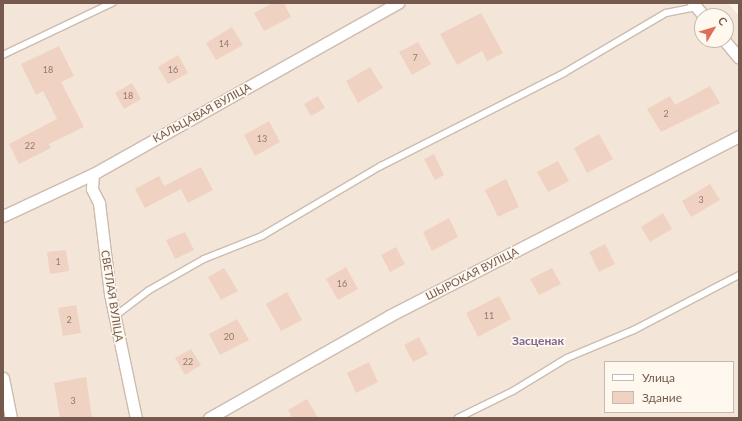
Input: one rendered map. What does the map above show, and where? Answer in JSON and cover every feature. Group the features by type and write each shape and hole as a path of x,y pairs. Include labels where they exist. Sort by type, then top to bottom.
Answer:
{"street":[{"name":"КАЛЬЦАВАЯ ВУЛІЦА","path":"3,216 93,174 398,3"},
{"path":"731,48 739,58"},
{"name":"ШЫРОКАЯ ВУЛІЦА","path":"209,418 389,316 739,136"},
{"name":"СВЕТЛАЯ ВУЛІЦА","path":"93,174 92,189 99,203 114,317 136,418"},
{"path":"3,378 11,418"}],"lane":[{"path":"3,56 112,3"},
{"path":"114,317 148,291 204,259 262,236 380,166 564,73 666,13 694,10"},
{"path":"458,418 513,391 567,358 634,330 739,275"}],"shaded area":[{"path":"3,3 728,3 732,8 694,8 694,48 734,48 734,10 739,16 739,418 3,418"}],"building":[{"path":"273,3 284,3 291,17 264,31 254,13"},
{"path":"481,13 503,53 487,61 482,51 457,65 440,34"},
{"path":"232,27 243,45 216,60 206,43"},
{"path":"418,42 431,64 412,75 399,52"},
{"path":"59,46 74,76 61,82 84,127 49,144 51,148 19,164 9,144 57,119 43,91 36,95 21,64"},
{"path":"178,55 188,73 168,84 158,67"},
{"path":"370,67 383,88 358,103 346,81"},
{"path":"132,83 141,99 124,109 115,93"},
{"path":"710,86 720,103 661,132 647,109 670,96 675,105"},
{"path":"318,96 325,108 311,116 304,104"},
{"path":"269,121 280,142 255,156 244,135"},
{"path":"599,134 613,159 587,173 574,148"},
{"path":"434,154 444,175 435,180 424,159"},
{"path":"558,161 569,181 548,192 537,172"},
{"path":"201,167 213,190 188,203 181,189 145,208 135,189 159,176 164,186"},
{"path":"506,179 519,207 498,217 485,190"},
{"path":"710,184 720,200 691,217 682,201"},
{"path":"663,213 672,229 650,242 641,227"},
{"path":"449,218 458,237 432,251 423,232"},
{"path":"185,232 194,250 175,259 166,240"},
{"path":"605,244 615,264 599,272 589,252"},
{"path":"396,247 405,264 390,272 381,255"},
{"path":"66,250 69,271 50,274 47,252"},
{"path":"346,267 358,289 338,300 326,279"},
{"path":"224,268 238,291 221,300 208,277"},
{"path":"552,268 561,284 539,295 530,279"},
{"path":"287,292 302,320 281,331 266,304"},
{"path":"499,296 511,319 478,337 466,313"},
{"path":"76,305 81,333 63,336 58,308"},
{"path":"237,319 249,340 220,355 209,334"},
{"path":"419,337 428,354 413,362 404,345"},
{"path":"191,349 201,365 185,375 175,358"},
{"path":"369,362 378,382 356,393 347,373"},
{"path":"86,377 92,418 60,418 54,383"},
{"path":"307,399 318,418 292,418 288,410"}],"district":[{"name":"Засценак","path":"538,341"}]}
